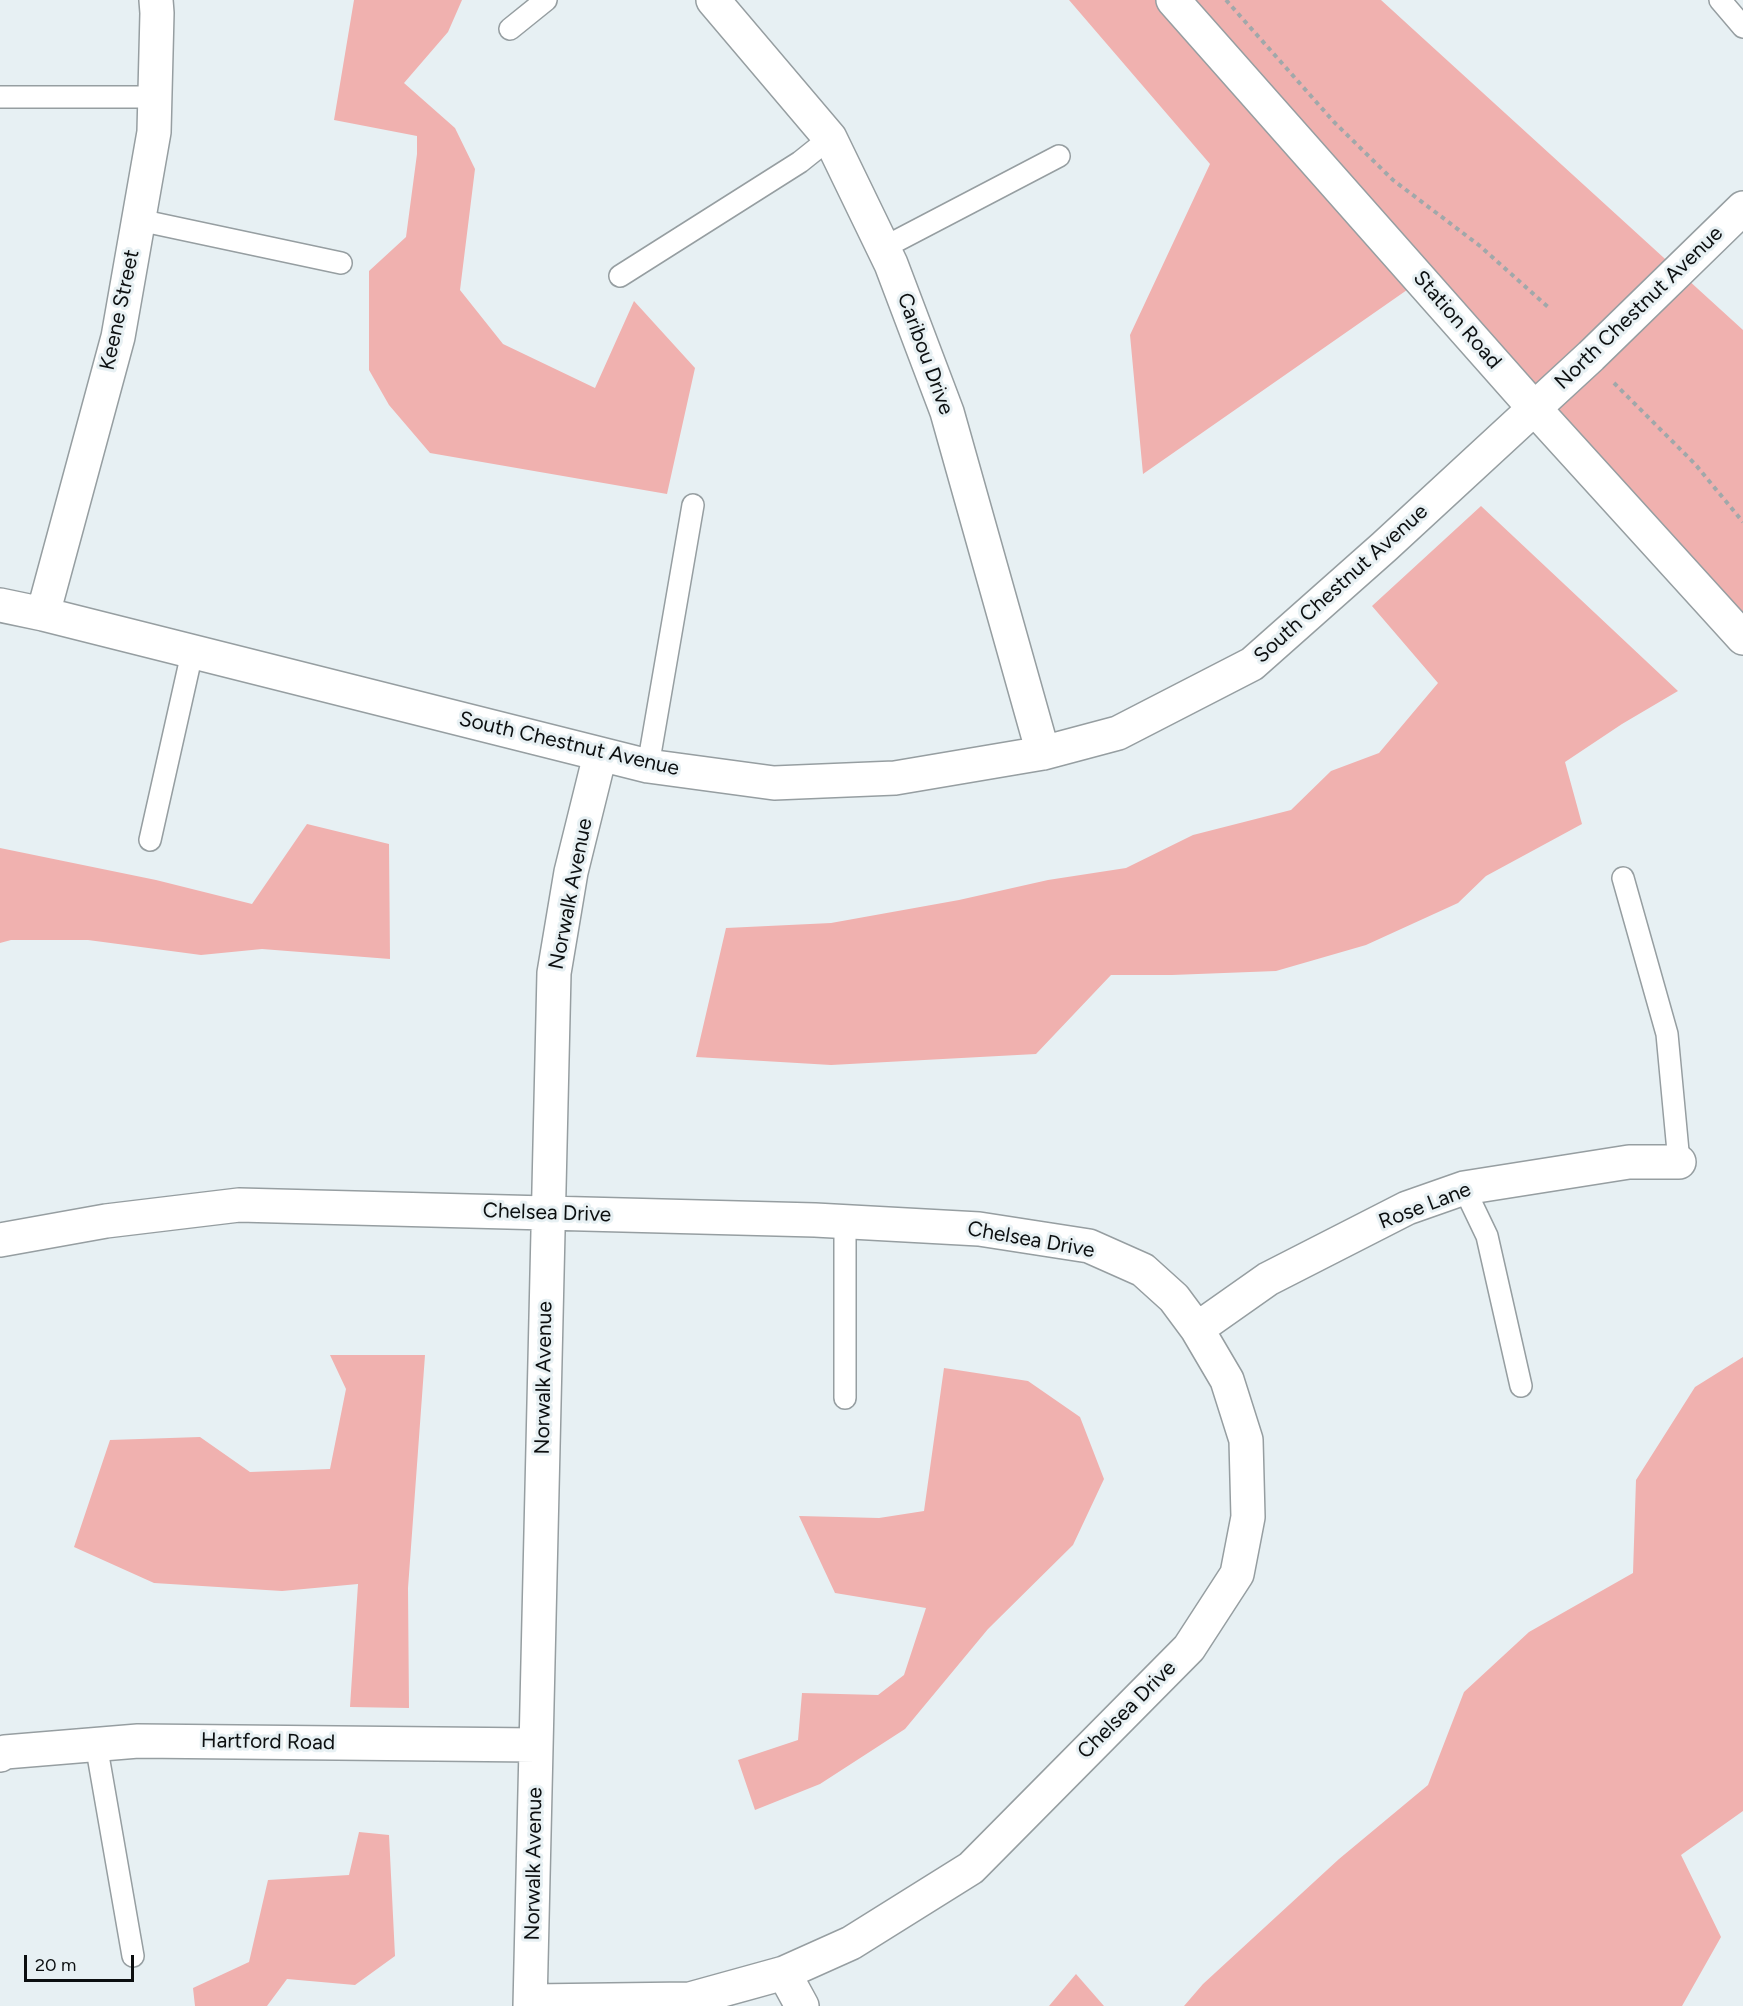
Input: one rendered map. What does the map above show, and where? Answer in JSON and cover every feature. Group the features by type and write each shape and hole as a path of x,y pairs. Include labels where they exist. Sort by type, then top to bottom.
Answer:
{"street":[{"name":"Keene Street","path":"43,614 118,337 153,132 156,0"},
{"name":"Caribou Drive","path":"713,0 830,138 883,248 947,412 1043,753"},
{"name":"Station Road","path":"1173,0 1534,408 1743,638"},
{"name":"North Chestnut Avenue","path":"1534,408 1743,208"},
{"name":"South Chestnut Avenue","path":"0,605 648,766 774,783 895,778 1043,753 1118,733 1252,664 1384,547 1534,408"},
{"name":"Norwalk Avenue","path":"530,2004 554,973 571,872 600,755"},
{"name":"Rose Lane","path":"1197,1329 1268,1280 1407,1209 1464,1188 1629,1162 1679,1162"},
{"name":"Chelsea Drive","path":"0,1240 106,1221 240,1205 845,1222 980,1229 1089,1246 1143,1270 1174,1298 1197,1329 1227,1380 1246,1440 1248,1517 1237,1574 1189,1648 971,1868 851,1943 784,1973 690,1999 530,2004"},
{"name":"Hartford Road","path":"0,1755 5,1752 138,1741 536,1745"},
{"path":"784,1973 802,2006"}],"lane":[{"path":"510,29 546,0"},
{"path":"1720,0 1743,27"},
{"path":"0,97 155,97"},
{"path":"620,276 800,162 830,138"},
{"path":"883,248 1059,156"},
{"path":"139,220 341,263"},
{"path":"648,766 693,505"},
{"path":"150,840 192,652"},
{"path":"1623,878 1667,1034 1679,1162"},
{"path":"1464,1188 1487,1236 1521,1386"},
{"path":"845,1222 845,1398"},
{"path":"96,1744 134,1956"}],"path":[{"path":"1226,0 1334,122 1393,180 1480,246 1548,307"},
{"path":"1614,383 1695,464 1743,522"}],"shaded area":[{"path":"354,0 462,0 448,32 404,83 455,128 475,169 460,290 503,344 595,388 634,301 695,368 667,494 430,453 389,405 369,370 369,271 406,237 417,154 417,136 334,120"},
{"path":"1069,0 1381,0 1743,330 1743,641 1417,283 1143,474 1130,335 1210,164"},
{"path":"1481,506 1678,691 1622,724 1565,762 1582,824 1486,876 1458,903 1366,945 1276,971 1111,975 1036,1054 831,1065 696,1057 726,928 831,923 959,900 1048,880 1126,868 1193,835 1291,810 1331,771 1379,753 1438,683 1372,606"},
{"path":"307,824 389,844 390,959 262,949 201,955 88,940 11,940 0,943 0,848 156,880 252,904"},
{"path":"330,1355 425,1355 408,1588 409,1708 350,1707 358,1584 282,1591 154,1583 74,1547 110,1440 200,1437 250,1472 330,1469 346,1389"},
{"path":"1743,1357 1743,1811 1681,1855 1721,1937 1682,2006 1184,2006 1203,1984 1339,1859 1428,1785 1464,1692 1529,1632 1633,1573 1636,1480 1695,1387"},
{"path":"944,1368 1028,1381 1080,1417 1104,1479 1073,1545 988,1629 905,1729 820,1784 755,1810 738,1760 798,1740 802,1693 878,1695 904,1675 926,1608 835,1593 799,1516 879,1518 924,1511"},
{"path":"359,1832 389,1835 395,1956 355,1985 287,1979 267,2006 195,2006 193,1988 249,1962 268,1880 349,1875"},
{"path":"1076,1974 1104,2006 1049,2006"}]}
